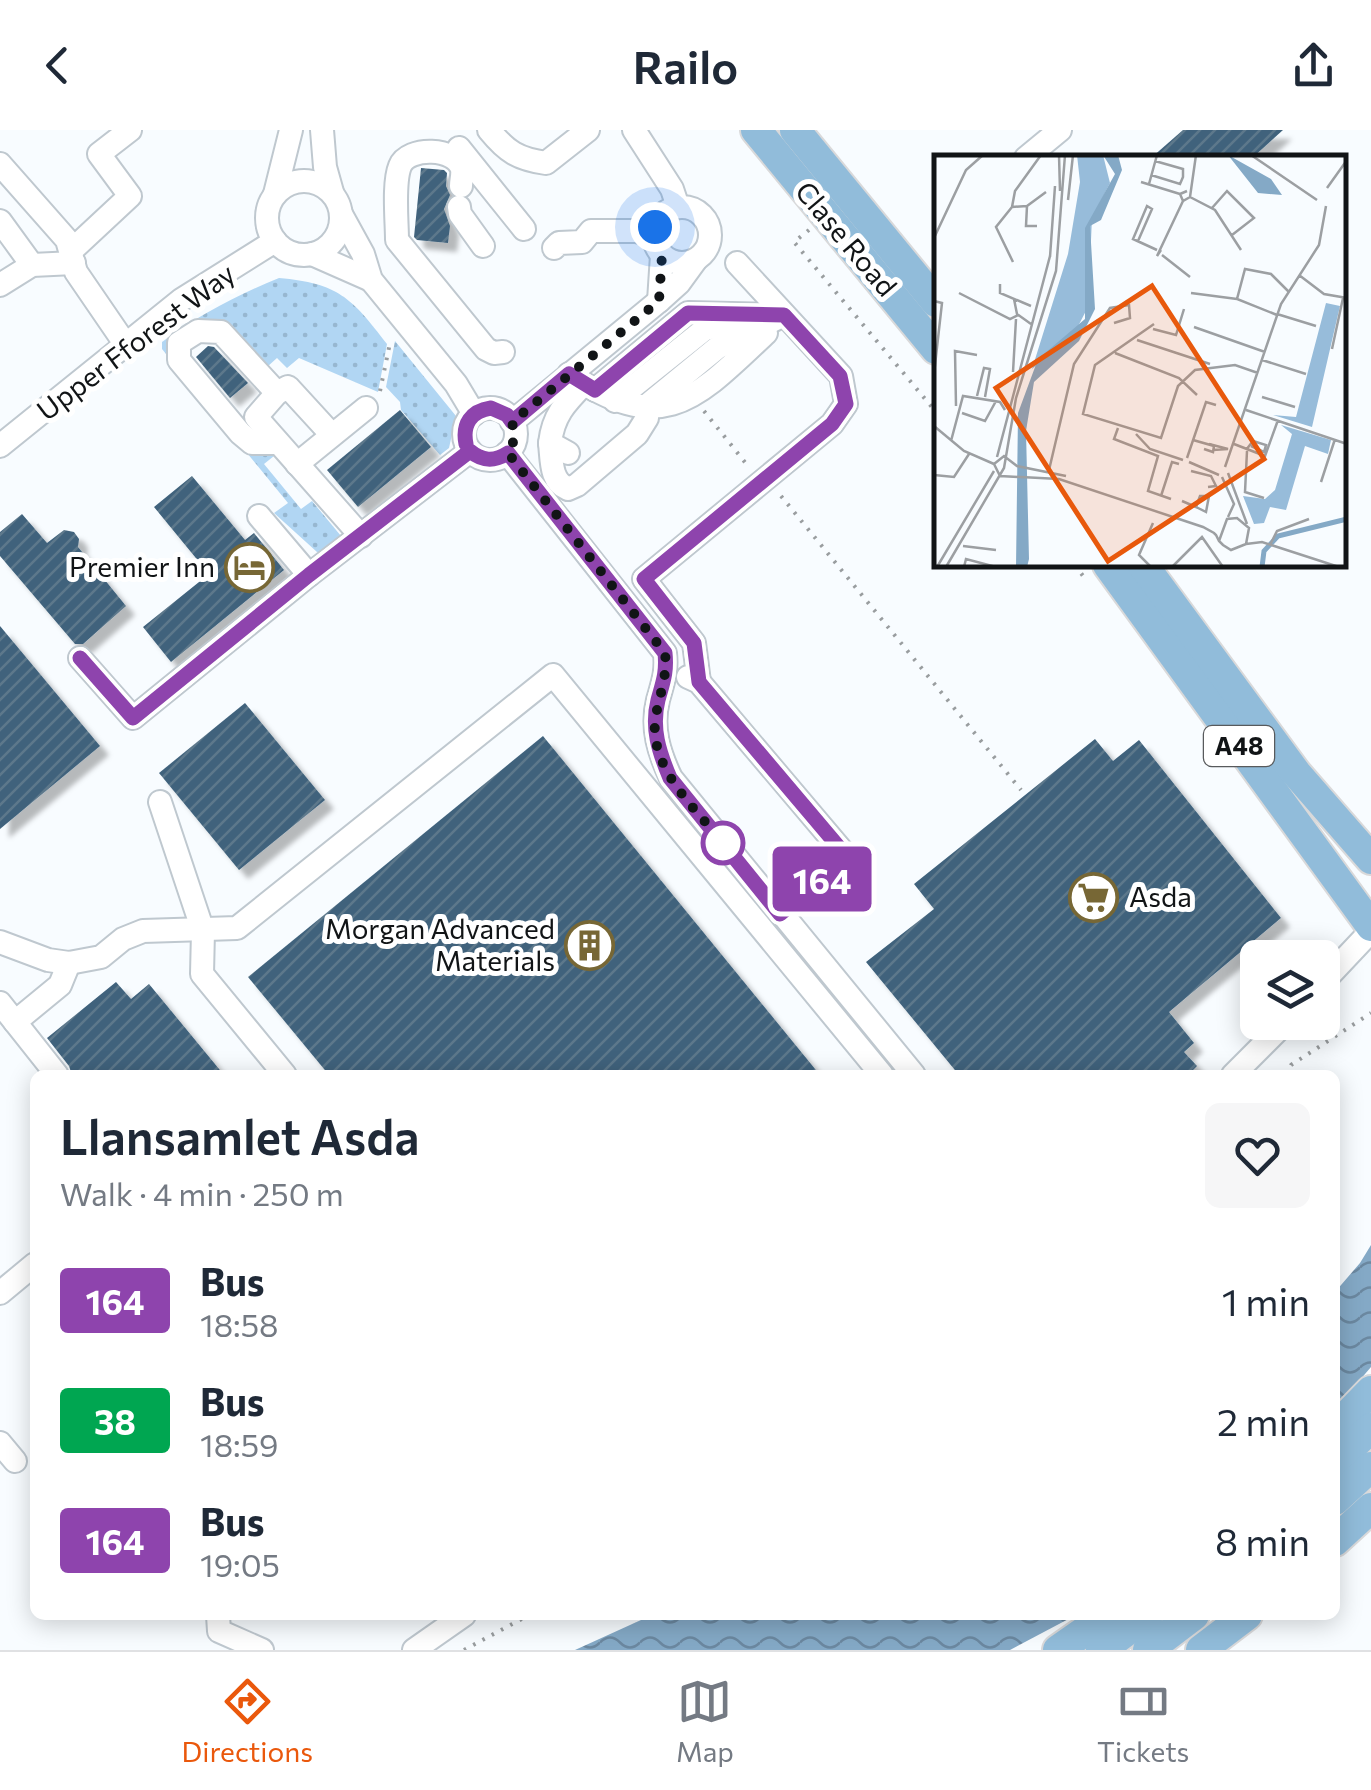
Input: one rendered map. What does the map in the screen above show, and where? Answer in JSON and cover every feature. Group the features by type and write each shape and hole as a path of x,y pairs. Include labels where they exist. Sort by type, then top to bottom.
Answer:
{"main road":[{"name":"Clase Road","path":"756,130 934,346"},
{"name":"Clase Road","path":"794,130 934,300"},
{"name":"A48","path":"1110,568 1371,928"},
{"name":"A48","path":"1145,568 1296,773 1371,859"},
{"path":"1340,1423 1371,1391"},
{"path":"1340,1457 1371,1428"},
{"path":"1340,1495 1371,1466"},
{"path":"1340,1536 1371,1508"},
{"path":"1058,1650 1101,1620"},
{"path":"1102,1650 1141,1620"},
{"path":"1148,1650 1187,1620"},
{"path":"1202,1650 1241,1620"}],"street":[{"path":"0,284 32,266 73,256 130,196 98,154 130,130"},
{"path":"291,130 267,217 275,240 292,252 312,254 370,280"},
{"path":"312,254 331,244 341,225 325,167 322,130"},
{"path":"490,130 508,153 546,164 588,130"},
{"path":"634,130 672,189 678,206"},
{"path":"1030,155 1060,130"},
{"path":"457,146 524,229"},
{"path":"483,246 460,214 462,170 448,155 414,153 407,157 398,175 396,240 486,349 504,352"},
{"path":"0,164 73,256 76,272 126,344"},
{"path":"275,194 297,181 322,184 337,203 363,254 370,280 456,384 474,414"},
{"path":"659,301 658,245 664,213 678,206 702,214 738,263 840,376 846,404 832,424 644,579 694,643 699,682"},
{"path":"0,221 32,266"},
{"path":"597,393 659,301 699,258 711,238 710,228"},
{"path":"554,248 559,243 582,242 591,231 636,230 678,263 709,251 738,263"},
{"name":"Upper Fforest Way","path":"0,446 181,300 275,240"},
{"path":"512,422 597,393 688,313 784,315"},
{"path":"644,406 647,418 637,434 568,489 559,485 554,477 559,448 552,422 565,403 597,393 644,406 685,402 731,366 784,315"},
{"path":"644,406 717,348 784,315"},
{"path":"277,393 220,332 198,331 179,342 179,360 240,434 252,443 278,443"},
{"path":"332,435 288,387 277,393 256,417 361,536"},
{"path":"297,464 373,400"},
{"path":"491,408 507,415 515,438 508,453 492,460 470,451 465,427 474,414 491,408"},
{"path":"80,658 106,670 133,718 470,451"},
{"path":"508,453 665,653 667,667 654,729 670,778 910,1070"},
{"path":"259,516 309,575"},
{"path":"667,667 699,682 848,858 780,914"},
{"path":"0,942 68,964 101,956 123,938 143,931 237,928 553,675 878,1070"},
{"path":"160,802 203,930 202,974 281,1070"},
{"path":"1340,963 1371,928"},
{"path":"15,1022 60,985 68,964"},
{"path":"201,1012 220,996"},
{"path":"0,1003 53,1070"},
{"path":"1238,1070 1268,1040"},
{"path":"248,1069 267,1053"},
{"path":"0,1293 30,1268"},
{"path":"414,1650 457,1620"},
{"path":"218,1623 262,1650"}],"path":[{"path":"794,242 934,410"},
{"path":"373,400 390,343"},
{"path":"685,402 702,409 752,470 764,479 1022,790"},
{"path":"1289,1070 1371,1013"},
{"path":"464,1650 520,1620"}],"shaded area":[{"path":"279,278 330,289 364,315 387,344 378,392 299,358 287,368 277,358 267,367 238,336 173,343 274,456 264,464 301,509 312,501 341,536 327,553 317,552 274,513 288,503 162,349 162,342 204,314"},
{"path":"395,341 456,416 449,448 440,455 386,387"}],"water":[{"path":"1371,1245 1371,1367 1340,1403 1340,1286"},
{"path":"641,1620 1067,1620 1010,1650 575,1650"}],"building":[{"path":"1183,130 1283,130 1255,155 1154,155"},
{"path":"421,168 447,173 450,195 444,209 450,226 448,243 414,237"},
{"path":"208,346 214,347 248,383 230,398 196,357"},
{"path":"400,410 431,447 358,507 327,470"},
{"name":"Premier Inn","path":"192,476 245,540 254,533 284,570 171,662 143,627 209,574 154,507"},
{"path":"22,514 47,543 64,530 74,532 79,539 78,547 126,606 83,644 75,644 0,556 0,532"},
{"path":"0,626 100,746 0,829"},
{"path":"245,703 325,800 239,870 159,773"},
{"name":"Morgan Advanced Materials","path":"543,736 816,1070 325,1070 248,977"},
{"name":"Asda","path":"1095,739 1113,761 1139,740 1281,918 1255,940 1240,940 1240,952 1169,1012 1194,1043 1184,1052 1197,1066 1193,1070 955,1070 866,962 934,909 914,884"},
{"path":"116,982 131,999 149,984 220,1070 70,1070 47,1038"}],"bus line":[{"name":"164","path":"80,658 133,718 470,451 492,460 508,453 665,653 668,674 658,701 654,729 670,778 780,914 848,858 699,682 694,643 644,579 832,424 846,404 840,376 784,315 688,313 595,390 569,374 512,422 500,410 491,408 474,414 465,427 466,444"}],"place":[{"name":"Premier Inn","path":"250,567"},
{"name":"Asda","path":"1094,897"},
{"name":"Morgan Advanced Materials","path":"590,945"}],"route":[{"path":"655,227 654,242 662,255 659,301 512,422 515,438 508,453 665,653 668,674 658,701 654,729 661,757 670,778 723,843"}]}
